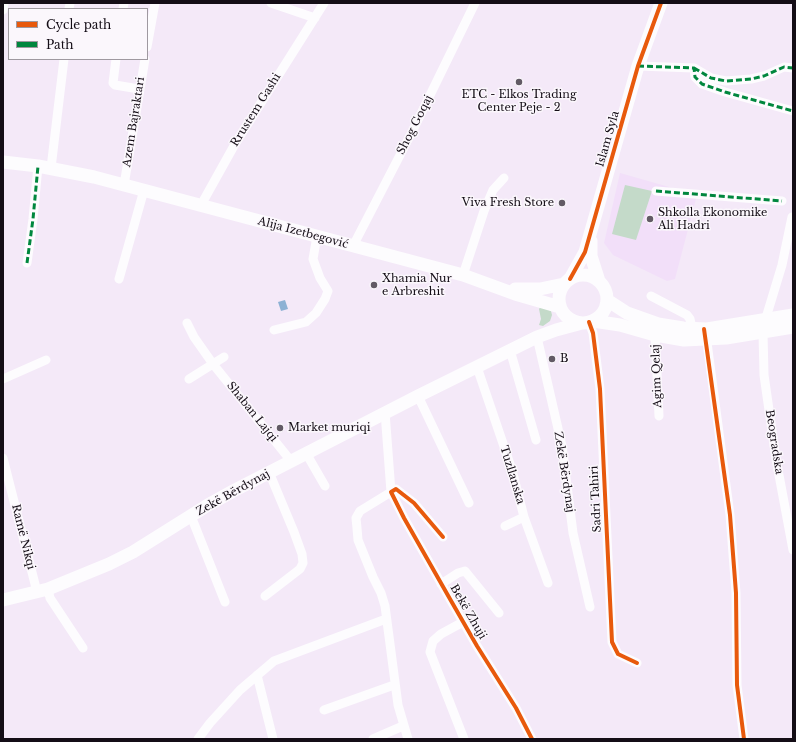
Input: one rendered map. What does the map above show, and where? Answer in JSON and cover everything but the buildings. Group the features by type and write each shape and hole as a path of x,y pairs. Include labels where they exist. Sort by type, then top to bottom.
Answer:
{"main road":[{"name":"Islam Syla","path":"567,281 585,252 638,66 661,3"},
{"name":"Alija Izetbegović","path":"3,162 51,168 144,190 463,275 561,309"},
{"name":"Islam Syla","path":"591,231 591,256 599,281"},
{"path":"585,275 599,281 606,293 607,300 604,311 588,322 568,318 561,309 559,299 567,281 585,275"},
{"name":"Alija Izetbegović","path":"503,289 540,289 567,281"},
{"name":"Agim Qelaj","path":"607,300 627,313 658,324 701,332 764,327 793,327"},
{"name":"Zekë Bërdynaj","path":"537,337 549,327 561,309"},
{"name":"Agim Qelaj","path":"764,327 793,315"},
{"name":"Agim Qelaj","path":"588,322 620,325 655,335 684,340 701,332"},
{"name":"Zekë Bërdynaj","path":"3,600 42,590 133,552 190,516 269,472 385,412 537,337 556,330 588,322"}],"street":[{"path":"3,10 4,3"},
{"path":"148,42 155,3"},
{"path":"271,3 315,18"},
{"name":"Rrustem Gashi","path":"201,206 235,144 324,3"},
{"name":"Shog Goqaj","path":"353,246 413,130 474,3"},
{"path":"51,168 64,60"},
{"path":"116,60 113,83 115,85 139,89"},
{"name":"Azem Bajraktari","path":"124,185 145,60"},
{"path":"638,66 694,68 711,78 726,81 739,81 764,76 784,67 793,68"},
{"path":"694,68 695,77 702,84 793,111"},
{"path":"27,263 38,166"},
{"path":"463,275 484,211 493,190 504,178"},
{"path":"119,279 144,190"},
{"path":"656,191 782,201"},
{"path":"764,327 782,265 792,217"},
{"path":"274,330 306,322 316,313 325,300 328,291 320,278 313,259 317,236"},
{"path":"651,296 687,315 701,332 730,515 736,601 737,685 744,739"},
{"name":"Sadri Tahiri","path":"588,322 593,333 600,389 612,642 618,654 637,663"},
{"name":"Shaban Lajqi","path":"187,323 194,337 213,364 291,461"},
{"name":"Beogradska","path":"764,327 764,375 776,460 793,550"},
{"name":"Agim Qelaj","path":"655,335 659,416"},
{"name":"Zekë Bërdynaj","path":"537,337 562,446 573,533 590,607"},
{"path":"510,350 536,440"},
{"path":"189,379 224,357"},
{"path":"3,379 46,360"},
{"name":"Tuzllanska","path":"477,367 512,470 524,517 548,583"},
{"path":"418,396 469,503"},
{"name":"Bekë Zhuji","path":"385,412 391,492 441,584 516,708 532,739"},
{"path":"306,453 325,486"},
{"name":"Ramë Nikqi","path":"3,458 42,590"},
{"path":"265,596 300,569 303,563 302,554 294,532 269,472"},
{"path":"408,739 403,726 394,685 386,619 381,593 370,572 358,540 356,518 360,511 396,489 414,503 443,537"},
{"path":"190,516 225,602"},
{"path":"505,526 524,517"},
{"path":"441,584 458,573 465,571 498,613"},
{"path":"42,590 50,598 82,648"},
{"path":"198,739 210,723 257,675 274,661 386,619"},
{"path":"463,622 441,634 433,641 430,652 464,739"},
{"path":"257,675 273,739"},
{"path":"324,710 394,685"},
{"path":"373,739 403,726"}],"shaded area":[{"name":"Shkolla Ekonomike Ali Hadri","path":"620,173 697,195 675,279 667,281 613,255 604,243"}],"green space":[{"path":"625,185 652,191 636,240 612,234"},
{"path":"541,306 551,311 552,315 550,321 543,326 539,325 541,319 539,309"}],"water":[{"path":"285,300 288,309 281,311 278,302"}],"marked path":[{"path":"638,66 694,68 695,77 702,84 793,111"},
{"path":"694,68 711,78 726,81 751,79 764,76 784,67 793,68"},
{"path":"27,263 38,166"},
{"path":"656,191 782,201"}],"cycle path":[{"path":"570,279 585,252 638,66 661,3"},
{"path":"589,322 593,333 600,389 612,642 618,654 637,663"},
{"path":"704,329 730,515 736,593 737,685 744,739"},
{"path":"443,537 414,503 396,489 391,492 450,599 477,646 516,708 532,739"}],"place":[{"name":"ETC - Elkos Trading Center Peje - 2","path":"519,82"},
{"name":"Viva Fresh Store","path":"562,203"},
{"name":"Shkolla Ekonomike Ali Hadri","path":"650,219"},
{"name":"Xhamia Nur e Arbreshit","path":"374,285"},
{"name":"B","path":"552,359"},
{"name":"Market muriqi","path":"280,428"}]}
